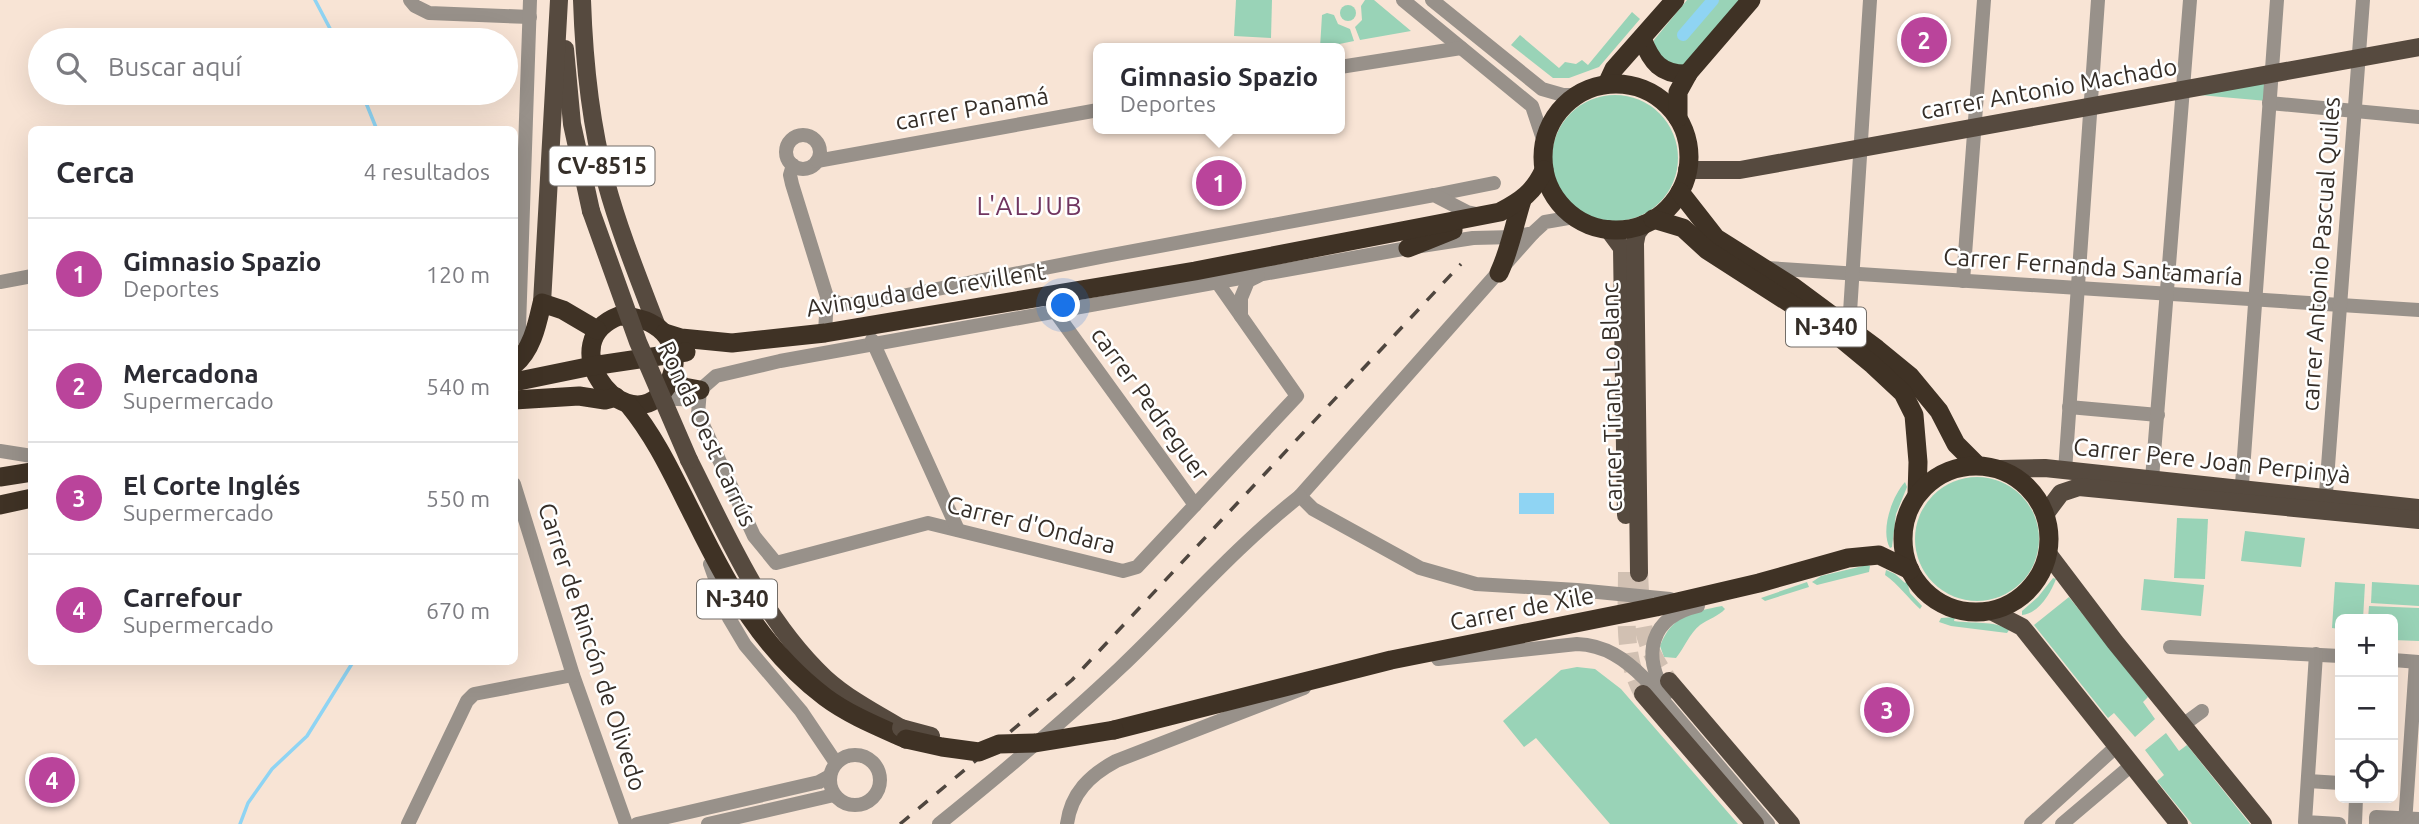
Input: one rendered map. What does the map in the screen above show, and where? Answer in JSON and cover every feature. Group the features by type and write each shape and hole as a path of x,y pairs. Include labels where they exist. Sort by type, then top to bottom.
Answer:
{"highway":[{"path":"1608,84 1615,69 1675,0"},
{"name":"N-340","path":"1678,118 1678,92 1688,74 1751,0"},
{"path":"1642,38 1654,64 1662,70 1688,74"},
{"name":"N-340","path":"1608,84 1637,87 1654,94 1667,104 1684,131 1689,152 1688,170 1680,192 1669,206 1648,222 1626,229 1608,229 1574,216 1556,199 1544,170 1544,142 1552,121 1562,107 1591,88 1608,84"},
{"path":"1499,273 1508,253 1510,237 1522,201 1533,191 1544,170"},
{"name":"N-340","path":"1680,192 1716,238 1757,263 1849,328 1910,376 1939,411 1956,444 1977,465"},
{"name":"Avinguda de Crevillent","path":"597,330 606,321 620,316 636,316 693,340 732,343 1050,303 1195,271 1477,217 1500,212 1522,201"},
{"path":"1408,248 1444,235 1477,217"},
{"name":"N-340","path":"1648,222 1683,228 1707,250 1817,321 1873,365 1903,393 1914,415 1918,462 1917,495"},
{"path":"518,359 536,331 542,303 563,310 597,330 590,354 592,366"},
{"path":"518,398 579,396 646,404 657,398 671,378 673,354 661,328"},
{"path":"518,398 592,366 732,343"},
{"name":"Ronda Oest Carrús","path":"592,366 659,446 736,597 761,635 785,662 827,698 868,722 942,747 979,752 999,744 1035,743 1142,724"},
{"path":"671,378 699,395"},
{"name":"N-340","path":"1977,465 2000,469 2028,486 2046,513 2050,533 2049,555 2034,585 2022,597 2007,606 1974,612 1957,610 1937,601 1921,588 1910,570 1904,552 1903,532 1917,495 1933,479 1954,468 1977,465"},
{"path":"0,477 28,472"},
{"path":"0,495 28,490"},
{"path":"0,505 28,499"},
{"name":"Carrer de Xile","path":"1142,724 1391,660 1548,630 1682,600 1848,558 1880,555 1910,570"}],"main road":[{"name":"Ronda Oest Carrús","path":"561,0 572,124 591,211 638,342 689,460 764,603 793,644 825,678 904,733"},
{"path":"542,303 561,0"},
{"name":"Ronda Oest Carrús","path":"582,0 589,92 606,180 619,226 661,328"},
{"name":"carrer Antonio Machado","path":"1688,170 1740,170 2419,47"},
{"name":"carrer Tirant Lo Blanc","path":"1608,229 1622,248 1633,573 1635,243 1637,233 1648,222"},
{"name":"Carrer Pere Joan Perpinyà","path":"2000,469 2045,468 2152,479 2241,496"},
{"name":"Carrer Pere Joan Perpinyà","path":"2046,513 2060,493 2079,487 2419,508"},
{"name":"Carrer Pere Joan Perpinyà","path":"2325,504 2419,520"},
{"path":"2049,555 2115,642 2263,824"},
{"path":"1991,611 2022,627 2179,824"},
{"path":"1670,681 1791,824"},
{"path":"1643,694 1755,824"}],"street":[{"path":"410,0 415,6 429,13 530,18"},
{"path":"527,347 519,327 530,0"},
{"path":"1403,0 1532,106 1544,142"},
{"path":"1432,0 1542,89 1576,96"},
{"path":"1849,328 1870,0"},
{"path":"1963,281 1984,0"},
{"path":"2065,471 2098,0"},
{"path":"2152,479 2190,0"},
{"path":"2241,496 2277,0"},
{"name":"carrer Antonio Pascual Quiles","path":"2325,504 2363,0"},
{"path":"1345,66 1461,48 1472,32"},
{"path":"2269,103 2419,117"},
{"name":"carrer Panamá","path":"805,165 854,153 1093,111"},
{"path":"805,165 786,153 792,139 802,135 813,138 820,152 805,165 797,177 795,190 827,297 825,333"},
{"name":"carrer Panamá","path":"817,142 854,153"},
{"name":"Avinguda de Crevillent","path":"827,297 840,304 861,304 1494,183"},
{"path":"1434,195 1477,217"},
{"name":"Avinguda de Crevillent","path":"699,395 716,376 780,361 875,345 1050,303 1215,282 1408,248 1488,237 1510,237 1532,233 1545,222 1574,216"},
{"path":"939,824 1014,764 1090,695 1272,518 1300,496 1532,233"},
{"path":"1488,237 1497,251 1499,273"},
{"name":"Carrer Fernanda Santamaría","path":"1757,263 1853,274 2419,310"},
{"path":"1195,271 1215,282 1241,316"},
{"path":"1241,316 1241,298 1248,281 1260,275"},
{"path":"0,282 28,277"},
{"path":"520,293 534,302 542,303"},
{"name":"carrer Pedreguer","path":"1050,303 1195,505"},
{"name":"Carrer d'Ondara","path":"699,395 698,414 754,536 776,563 928,523 1123,571 1137,566 1297,396 1241,316"},
{"path":"866,327 958,530"},
{"path":"657,398 699,395"},
{"path":"2069,407 2158,415"},
{"path":"0,451 28,455"},
{"path":"1300,496 1313,509 1420,568 1476,584 1682,600"},
{"name":"Carrer de Rincón de Olivedo","path":"518,497 573,675 626,824"},
{"path":"928,523 943,498"},
{"path":"637,824 819,782 833,770 852,755 865,757 876,767 880,776 879,787 867,802 857,805 846,804 834,795 831,788 833,770 801,711 745,645 729,618 695,519"},
{"path":"1780,824 1669,698 1652,666 1653,649 1663,624 1678,612 1742,596 1820,566"},
{"path":"1391,660 1423,662 1577,644 1609,650 1644,678 1768,824"},
{"path":"2170,647 2335,656"},
{"path":"2316,654 2305,822 2339,824"},
{"path":"2376,824 2376,817 2406,819 2418,662 2398,660"},
{"path":"408,824 467,701 474,694 573,675"},
{"path":"1067,824 1071,806 1080,788 1098,771 1116,761 1287,696 1303,689 1317,678"},
{"path":"2183,725 2202,710"},
{"path":"2031,824 2118,746"},
{"path":"2062,824 2133,764"},
{"path":"2308,781 2335,783"},
{"path":"708,824 834,795"},
{"path":"2355,824 2356,803"}],"green space":[{"path":"1236,0 1272,0 1271,38 1234,36"},
{"path":"1365,0 1374,0 1411,31 1360,40 1355,27 1362,20 1361,6"},
{"path":"1687,0 1741,0 1683,68 1674,71 1652,52 1654,40"},
{"path":"1348,5 1354,7 1354,19 1348,21 1342,19 1340,13 1342,7"},
{"path":"1632,12 1640,19 1599,67 1569,78 1553,78 1511,45 1520,35 1559,68 1565,62 1576,64 1582,60 1588,65"},
{"path":"1322,15 1334,15 1338,24 1350,29 1354,41 1320,43"},
{"path":"2269,76 2267,101 2188,94"},
{"path":"1615,95 1639,100 1660,113 1673,134 1678,158 1673,182 1660,203 1639,216 1615,221 1591,216 1570,203 1557,182 1552,158 1557,134 1570,113 1591,100"},
{"path":"1977,477 2001,481 2021,495 2035,515 2039,539 2035,563 2021,583 2001,597 1977,601 1953,597 1933,583 1919,563 1915,539 1919,515 1933,495 1953,481"},
{"path":"1905,482 1907,487 1896,514 1890,548 1886,532 1889,514"},
{"path":"2177,518 2208,519 2205,579 2174,578"},
{"path":"2245,531 2305,538 2301,567 2241,561"},
{"path":"1870,566 1869,572 1817,585 1812,582 1821,576"},
{"path":"1886,570 1905,583 1907,581 1910,593 1922,606 1920,609 1885,575"},
{"path":"2053,578 2056,579 2054,585 2043,602 2033,611 2022,615 2022,611"},
{"path":"2144,579 2204,585 2201,616 2141,610"},
{"path":"1807,582 1809,587 1765,601 1761,598"},
{"path":"2335,582 2365,584 2363,614 2335,614 2335,628 2332,628"},
{"path":"2372,582 2419,585 2419,606 2371,603"},
{"path":"2069,597 2148,697 2143,702 2155,719 2135,737 2114,713 2108,718 2034,625"},
{"path":"1722,606 1725,609 1723,611 1696,629 1676,658 1664,657 1660,646 1677,621 1701,610"},
{"path":"2369,606 2419,608 2419,641 2398,640 2398,614 2368,614"},
{"path":"1955,617 1954,621 1990,624 2009,630 2007,633 1939,622 1941,618"},
{"path":"1577,667 1595,669 1621,689 1738,824 1610,824 1536,738 1524,747 1503,721 1561,670"},
{"path":"2166,733 2179,751 2187,745 2250,824 2192,824 2157,781 2164,775 2145,750"}],"water":[{"path":"1519,493 1554,493 1554,514 1519,514"}],"waterway":[{"path":"315,0 330,28"},
{"path":"1683,35 1713,0"},
{"path":"367,105 375,126"},
{"path":"240,824 248,803 272,769 307,736 351,665"}],"tunnel":[{"path":"1627,572 1629,650 1636,680 1643,694"},
{"path":"1639,573 1642,618 1647,641 1669,681"}],"railway":[{"path":"900,824 1072,680 1461,264"}],"place":[{"name":"Mercadona","path":"1924,40"},
{"name":"Gimnasio Spazio","path":"1219,183"},
{"name":"El Corte Inglés","path":"1887,710"},
{"name":"Carrefour","path":"52,780"}],"district":[{"name":"L'ALJUB","path":"1030,206"}]}
